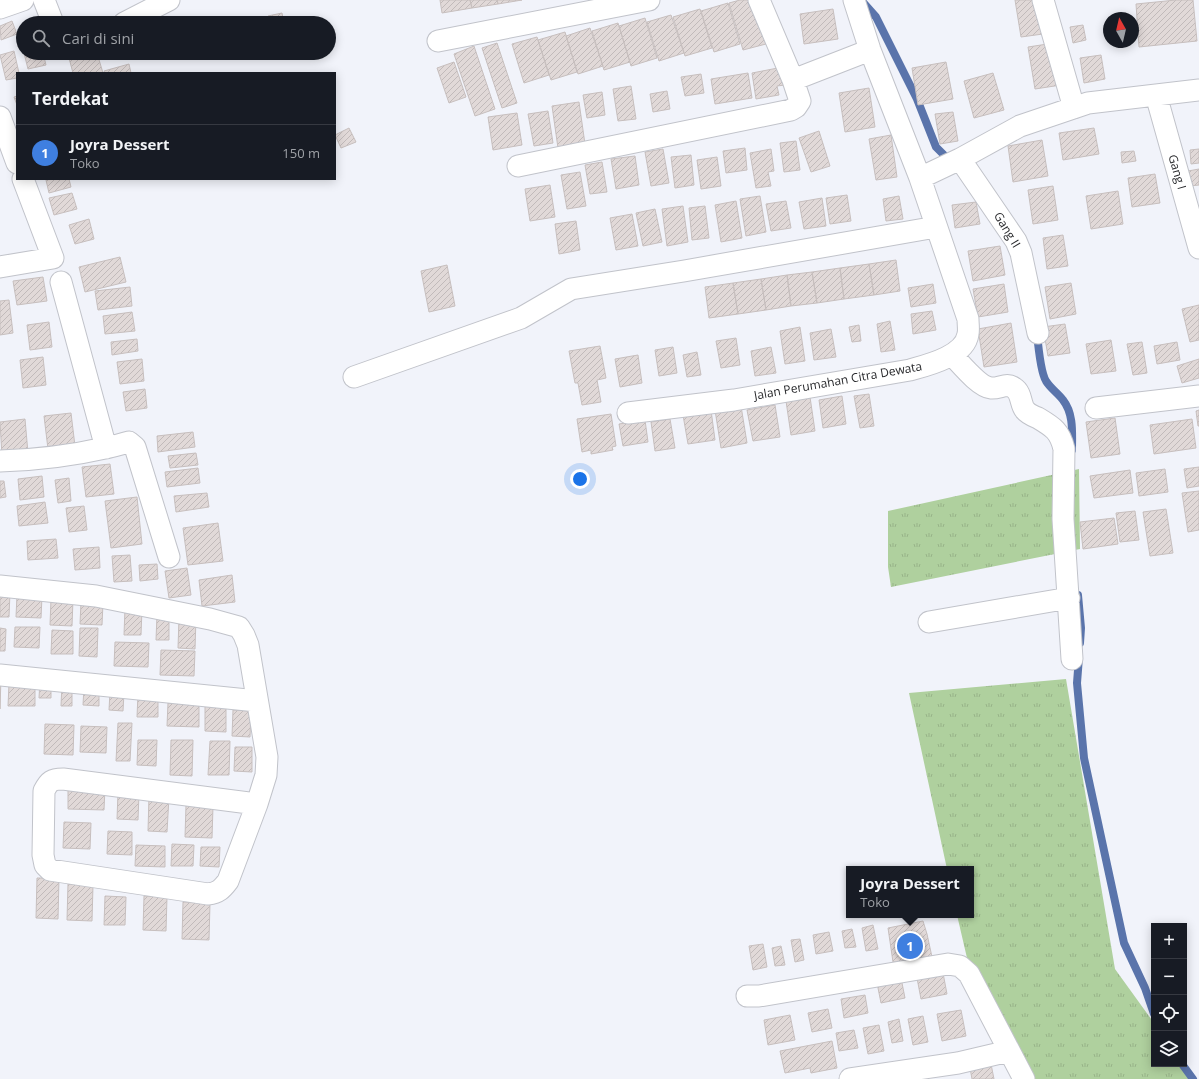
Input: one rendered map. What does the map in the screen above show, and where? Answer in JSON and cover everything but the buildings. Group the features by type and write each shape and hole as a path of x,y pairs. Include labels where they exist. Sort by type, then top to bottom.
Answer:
{"street":[{"path":"0,8 23,0"},
{"path":"44,0 50,16"},
{"path":"138,16 169,0"},
{"path":"438,41 648,0"},
{"path":"518,166 791,110 796,107 800,101 793,80 759,0"},
{"name":"Jalan Perumahan Citra Dewata","path":"628,412 734,400 910,370 934,363 952,355 963,347 968,336 968,319 920,178 870,50 854,0"},
{"path":"1042,0 1074,108"},
{"path":"793,80 870,50"},
{"path":"920,178 960,159 1020,126 1074,108 1088,104 1199,90"},
{"name":"Gang I","path":"1156,95 1199,248"},
{"path":"0,117 16,160"},
{"name":"Gang II","path":"960,159 1016,241 1021,253 1038,333"},
{"path":"0,268 53,258 23,180"},
{"path":"354,377 521,318 571,289 691,270 936,227"},
{"path":"61,282 106,448"},
{"path":"952,355 982,385 991,388 1009,386 1014,388 1019,393 1024,409 1057,431 1062,439 1064,449 1063,519 1072,658"},
{"path":"1096,408 1199,396"},
{"path":"0,461 50,458 106,448 129,442 135,448 169,557"},
{"path":"0,586 96,596 210,619 238,627 244,635 248,645 258,701 267,757 266,775 257,804 228,881 216,893 208,894 50,870 45,865 43,855 44,790 48,783 53,779 63,779 257,804"},
{"path":"929,622 1069,598"},
{"path":"0,675 258,701"},
{"path":"747,996 759,996 948,964 960,966 969,974 1024,1079"},
{"path":"850,1079 958,1063 1009,1051"}],"green space":[{"path":"1079,469 1080,549 891,587 888,567 888,511"},
{"path":"1066,679 1115,969 1151,1019 1151,1067 1187,1067 1196,1079 1029,1079 967,958 958,918 974,918 974,866 946,866 909,693"}],"waterway":[{"path":"861,0 876,17 917,99 936,147 951,162"},
{"path":"1037,333 1044,377 1048,384 1067,405 1071,417 1072,450"},
{"path":"1078,595 1081,628 1080,643"},
{"path":"1079,657 1077,683 1084,758 1124,943 1145,988 1151,1005"},
{"path":"1184,1067 1193,1079"}],"place":[{"name":"Joyra Dessert","path":"910,946"}]}
